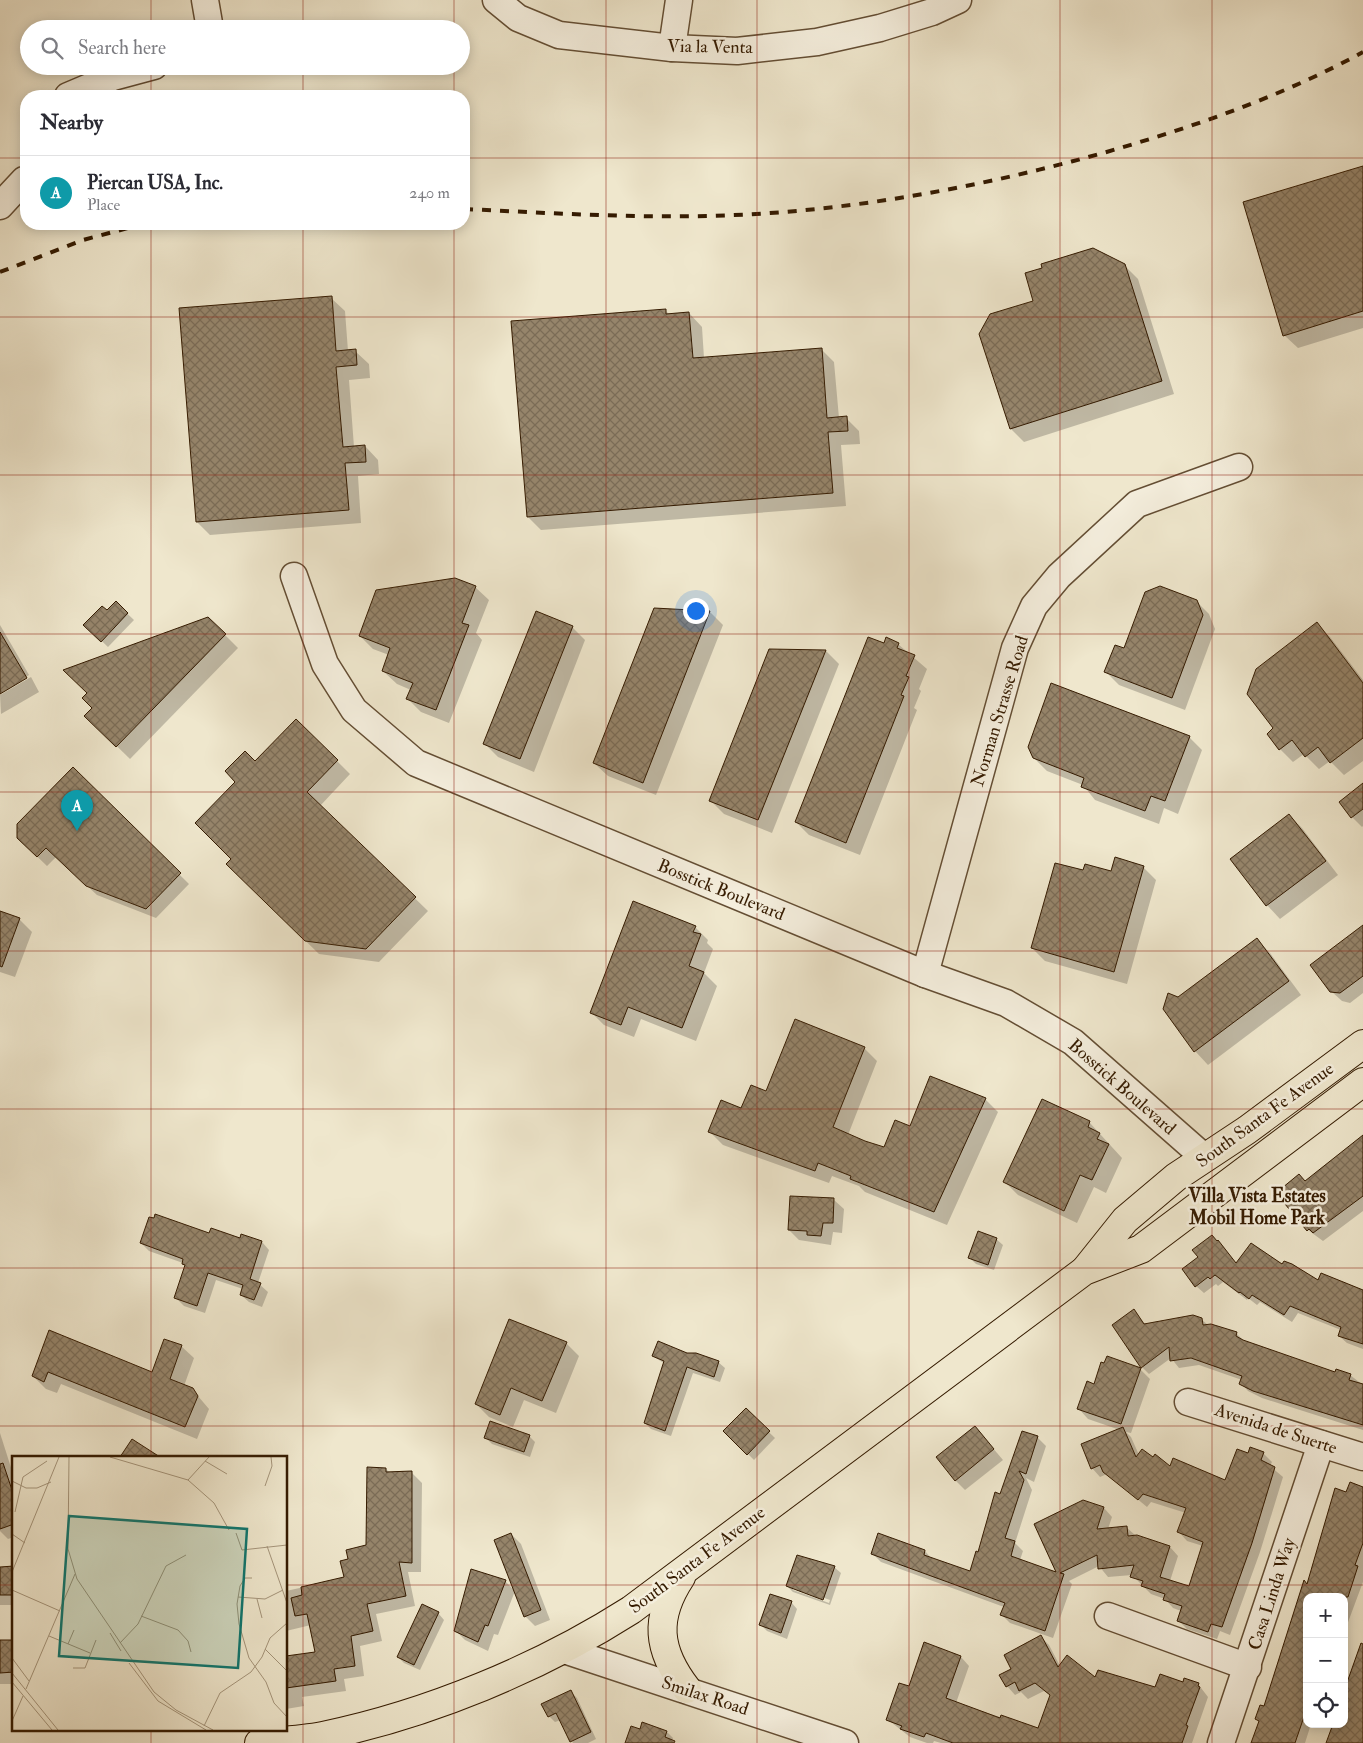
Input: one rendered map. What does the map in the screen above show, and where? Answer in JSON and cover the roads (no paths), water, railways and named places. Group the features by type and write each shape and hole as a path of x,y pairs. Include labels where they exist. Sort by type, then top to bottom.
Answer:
{"main road":[{"name":"South Santa Fe Avenue","path":"1084,1272 1125,1220 1176,1177 1247,1130 1363,1044"},
{"name":"South Santa Fe Avenue","path":"258,1743 322,1736 424,1710 564,1650 631,1610 1084,1272 1140,1249 1363,1082"},
{"path":"687,1567 672,1590 662,1614 664,1648 677,1677 687,1689"}],"street":[{"path":"205,0 208,20"},
{"name":"Via la Venta","path":"496,0 518,18 559,35 672,48 737,51 817,42 880,28 932,12 958,0"},
{"path":"672,48 679,0"},
{"path":"82,90 120,75"},
{"path":"0,206 20,184"},
{"name":"Norman Strasse Road","path":"925,974 1015,648 1034,606 1059,576 1137,504 1238,467"},
{"name":"Bosstick Boulevard","path":"294,576 325,664 354,710 416,763 925,974 1006,1003 1073,1042 1205,1158"},
{"name":"Avenida de Suerte","path":"1188,1402 1363,1457"},
{"name":"Casa Linda Way","path":"1221,1743 1248,1667 1321,1444"},
{"path":"1108,1616 1248,1667"},
{"name":"Smilax Road","path":"564,1650 846,1743"}],"railway":[{"path":"470,209 624,216 744,215 825,208 945,190 1025,173 1170,133 1268,97 1363,52"},
{"path":"0,272 83,240 120,230"}],"place":[{"name":"Piercan USA, Inc.","path":"77,831"}],"district":[{"name":"Villa Vista Estates Mobil Home Park","path":"1257,1207"}]}
